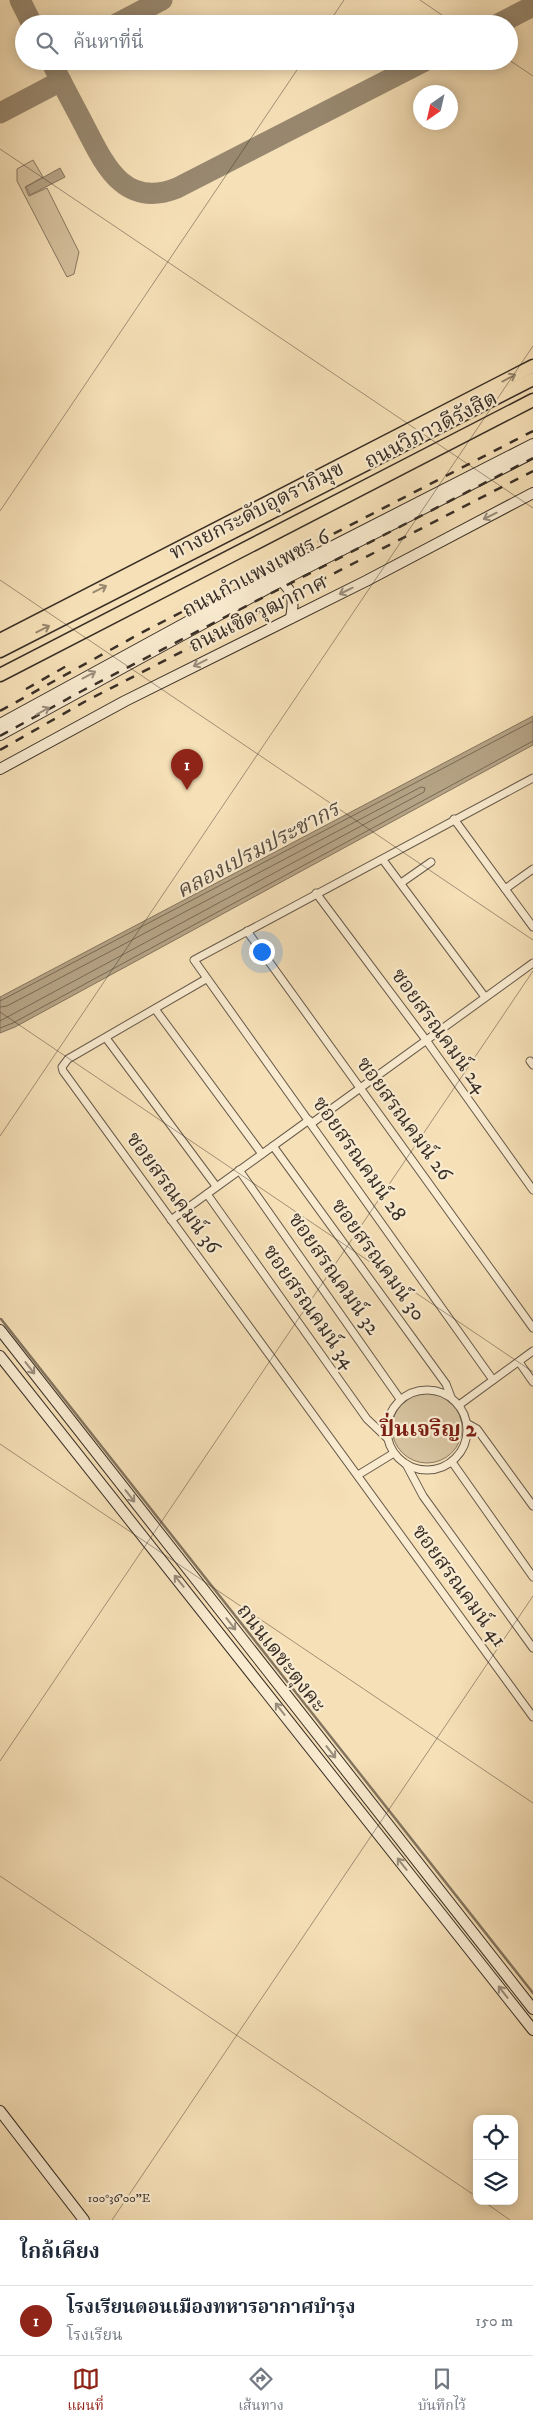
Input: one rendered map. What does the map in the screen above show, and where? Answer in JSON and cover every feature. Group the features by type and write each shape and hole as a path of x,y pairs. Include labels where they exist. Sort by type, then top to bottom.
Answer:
{"highway":[{"name":"ถนนวิภาวดีรังสิต","path":"0,640 533,366"},
{"name":"ทางยกระดับอุตราภิมุข","path":"0,652 533,379"},
{"name":"ทางยกระดับอุตราภิมุข","path":"0,666 533,392"},
{"name":"ถนนวิภาวดีรังสิต","path":"0,675 533,400"}],"street":[{"name":"ถนนกำแพงเพชร 6","path":"0,724 233,597 533,444"},
{"name":"ถนนกำแพงเพชร 6","path":"0,735 281,581 533,453"},
{"name":"ถนนเชิดวุฒากาศ","path":"0,769 125,701 533,493"},
{"path":"281,581 288,587 293,597 291,618"},
{"path":"247,931 316,893 383,860 454,819 533,778"},
{"path":"454,819 533,928"},
{"path":"383,860 485,997"},
{"path":"401,884 431,862"},
{"path":"505,889 533,869"},
{"name":"ซอยสรณคมน์ 24","path":"316,893 426,1040 533,1190"},
{"name":"ซอยสรณคมน์ 28","path":"247,931 194,960 311,1121 493,1380"},
{"name":"ซอยสรณคมน์ 26","path":"247,931 533,1328"},
{"path":"171,1220 273,1146 360,1088 533,963"},
{"name":"ซอยสรณคมน์ 36","path":"206,979 65,1062 63,1071 358,1475"},
{"path":"155,1009 262,1154"},
{"path":"106,1038 216,1186"},
{"name":"ซอยสรณคมน์ 30","path":"273,1146 446,1384 451,1397"},
{"name":"ซอยสรณคมน์ 32","path":"239,1170 400,1399"},
{"name":"ซอยสรณคมน์ 34","path":"207,1194 367,1419 387,1438"},
{"name":"ถนนเดชะตุงคะ","path":"0,1330 533,2009"},
{"path":"459,1405 533,1352"},
{"name":"ถนนเดชะตุงคะ","path":"0,1356 533,2030"},
{"path":"519,1362 533,1382"},
{"path":"425,1389 438,1391 451,1397 459,1405 468,1424 465,1446 452,1462 441,1468 417,1469 406,1464 394,1453 387,1438 388,1417 400,1399 412,1392 425,1389"},
{"path":"468,1424 477,1429 533,1506"},
{"path":"358,1475 394,1453"},
{"path":"452,1462 533,1577"},
{"path":"406,1464 423,1496 533,1648"},
{"name":"ซอยสรณคมน์ 41","path":"358,1475 533,1717"},
{"path":"246,1665 256,1656"},
{"path":"456,1932 467,1924"},
{"path":"0,2111 84,2220"}],"shaded area":[{"path":"33,160 43,177 25,187 29,196 47,188 79,252 74,274 67,277 17,181 17,169"},
{"path":"427,1393 440,1396 452,1403 459,1415 462,1428 459,1441 452,1453 440,1460 427,1463 414,1460 402,1453 395,1441 392,1428 395,1415 402,1403 414,1396"}],"water":[{"path":"60,168 65,177 30,195 26,187"},
{"path":"533,716 533,745 15,1027 0,1033 0,997"}],"waterway":[{"path":"1,1319 533,1993"}],"taxiway":[{"path":"20,0 28,15"},
{"path":"133,15 162,0"},
{"path":"516,15 533,6"},
{"path":"56,70 107,166 128,187 142,192 158,193 177,188 407,70"},
{"path":"0,113 61,81"}],"railway":[{"path":"0,711 141,633 533,431"},
{"path":"0,736 80,692 533,458"},
{"path":"0,750 86,701 533,471"},
{"path":"26,689 70,664"}],"place":[{"name":"โรงเรียนดอนเมืองทหารอากาศบำรุง","path":"187,790"}],"district":[{"name":"ปิ่นเจริญ 2","path":"428,1429"}],"water label":[{"name":"คลองเปรมประชากร","path":"258,850"}]}
